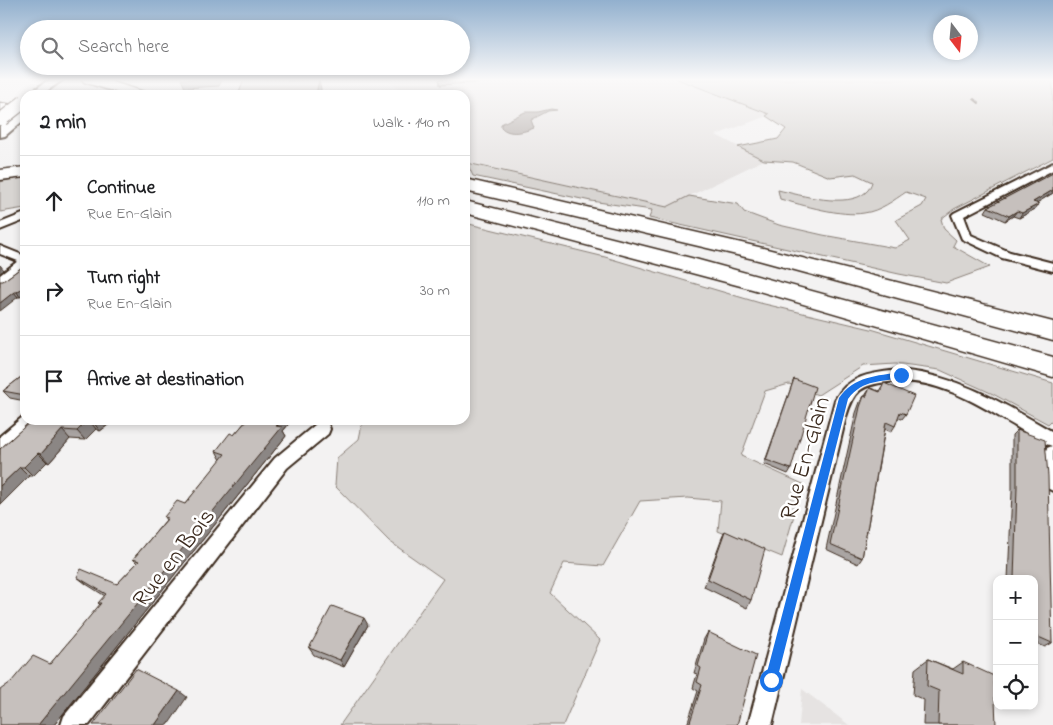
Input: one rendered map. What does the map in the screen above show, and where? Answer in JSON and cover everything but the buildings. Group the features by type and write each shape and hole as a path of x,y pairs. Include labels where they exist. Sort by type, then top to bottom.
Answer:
{"highway":[{"path":"3,120 20,114"},
{"path":"0,177 20,172"},
{"path":"470,186 773,257 1053,331"},
{"path":"470,208 614,243 717,271 1053,367"}],"street":[{"path":"1053,166 958,215 966,237 1006,255 1053,267"},
{"path":"0,215 20,215"},
{"path":"0,227 20,217"},
{"path":"0,250 20,259"},
{"path":"0,281 20,265"},
{"name":"Rue En-Glain","path":"760,725 838,417 844,398 852,388 882,376 901,375 937,382 972,396 1053,440"},
{"path":"0,446 23,425"},
{"name":"Rue en Bois","path":"73,725 281,463 322,429"},
{"path":"1053,454 1053,483"}],"shaded area":[{"path":"470,113 764,113 770,115 716,135 764,160 667,207 470,163"},
{"path":"523,113 545,113 531,120 534,128 521,132 508,132 501,127 501,124"},
{"path":"766,113 1053,113 1053,158 954,209 941,219 944,229 956,240 953,246 990,267 946,283 649,218 652,210 591,201 473,176 470,170 470,164 667,207 689,196 738,204 744,212 779,225 895,248 910,240 896,220 922,206 926,199 906,192 876,210 855,214 822,210 780,199 778,190 824,199 848,200 866,192 872,182 855,174 830,177 793,162 764,160 738,147 778,139 786,129 766,116 769,114"},
{"path":"20,177 20,209 0,212 0,182"},
{"path":"470,224 605,257 760,303 871,329 1053,383 1053,419 1048,424 993,394 940,370 895,364 863,366 818,395 789,384 765,391 741,456 803,484 782,557 718,531 721,501 688,498 640,501 603,566 564,563 550,593 600,640 563,725 340,725 443,579 389,541 335,486 337,458 359,439 362,425 470,425"},
{"path":"802,689 849,725 799,725"}],"route":[{"path":"771,680 804,546 844,398 852,388 868,380 882,376 901,375"}]}
